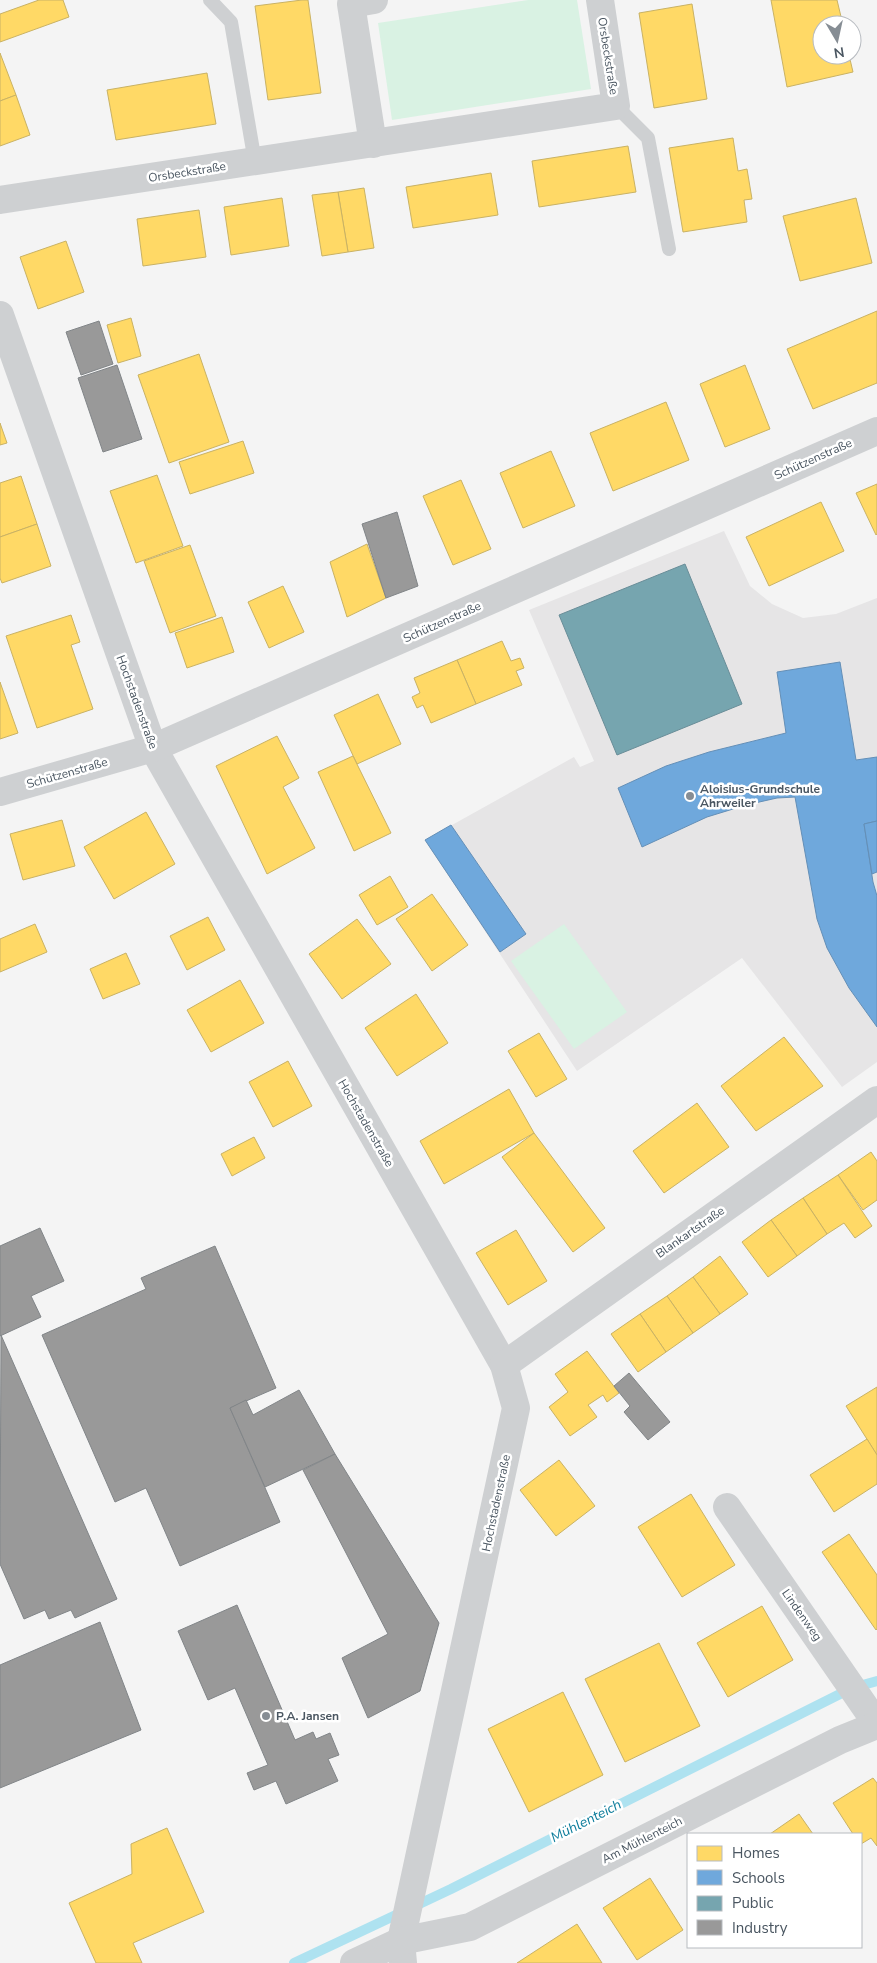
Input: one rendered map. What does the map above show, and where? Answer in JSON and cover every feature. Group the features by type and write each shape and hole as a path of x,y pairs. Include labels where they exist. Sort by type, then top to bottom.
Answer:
{"street":[{"path":"374,0 351,4 374,144"},
{"name":"Orsbeckstraße","path":"0,200 616,106 600,0"},
{"name":"Hochstadenstraße","path":"0,315 152,748 504,1365 516,1408 411,1894 403,1943"},
{"name":"Schützenstraße","path":"0,792 152,748 877,431"},
{"name":"Blankartstraße","path":"504,1365 877,1100"},
{"name":"Lindenweg","path":"727,1507 877,1724"},
{"name":"Am Mühlenteich","path":"354,1963 403,1943 470,1927 840,1740 877,1724"}],"lane":[{"path":"210,0 231,22 255,162"},
{"path":"616,106 648,138 669,249"}],"shaded area":[{"name":"Aloisius-Grundschule Ahrweiler","path":"724,531 750,586 772,604 803,618 836,614 877,598 877,1062 842,1087 742,958 577,1071 425,840 574,757 580,767 594,761 529,610"}],"green space":[{"path":"528,0 577,0 591,89 392,120 378,23"},
{"path":"564,924 627,1012 574,1049 511,961"}],"building: Homes":[{"path":"39,0 63,0 69,17 0,42 0,14"},
{"path":"308,0 321,93 268,100 255,6"},
{"path":"771,0 837,0 841,15 812,15 812,65 851,65 853,72 787,87"},
{"path":"692,4 707,99 654,108 639,13"},
{"path":"0,53 16,95 0,101"},
{"path":"207,73 216,124 116,140 107,90"},
{"path":"16,95 30,135 0,146 0,101"},
{"path":"733,138 738,171 747,169 752,199 744,200 747,222 683,232 669,148"},
{"path":"628,146 636,192 539,207 532,161"},
{"path":"491,173 498,215 413,228 406,187"},
{"path":"364,188 374,248 348,252 338,192"},
{"path":"338,192 348,252 322,256 312,195"},
{"path":"282,198 289,246 231,255 224,207"},
{"path":"856,198 872,263 800,281 783,216"},
{"path":"199,210 206,257 143,266 137,219"},
{"path":"66,241 84,292 38,309 20,257"},
{"path":"877,311 877,383 813,409 787,349"},
{"path":"131,318 141,356 118,363 107,325"},
{"path":"199,354 229,442 169,463 138,375"},
{"path":"745,365 770,429 725,447 700,384"},
{"path":"666,402 689,460 613,491 590,433"},
{"path":"0,423 7,443 0,445"},
{"path":"243,441 254,473 190,494 179,462"},
{"path":"551,451 575,506 523,528 500,473"},
{"path":"157,475 183,546 136,563 110,491"},
{"path":"21,476 37,524 0,537 0,483"},
{"path":"461,480 491,549 453,565 423,496"},
{"path":"877,484 877,534 876,535 856,493"},
{"path":"821,502 844,551 769,586 746,537"},
{"path":"37,524 51,566 2,583 0,578 0,537"},
{"path":"367,544 386,598 347,617 330,562"},
{"path":"190,545 216,616 170,633 144,561"},
{"path":"283,586 304,632 269,648 248,602"},
{"path":"71,615 80,642 71,645 93,709 37,728 6,636"},
{"path":"222,617 234,652 187,668 175,633"},
{"path":"502,641 511,661 520,658 524,668 516,671 522,685 476,704 457,660"},
{"path":"457,660 476,704 431,723 423,705 417,708 412,697 420,693 414,678"},
{"path":"0,682 18,733 0,739"},
{"path":"378,694 401,744 357,764 334,715"},
{"path":"277,736 299,778 283,787 315,848 267,874 216,766"},
{"path":"353,756 391,833 354,851 318,772"},
{"path":"146,812 175,864 114,899 84,847"},
{"path":"62,820 75,866 23,880 10,834"},
{"path":"390,876 408,907 377,925 359,895"},
{"path":"432,894 468,945 432,971 396,919"},
{"path":"208,917 225,950 187,970 170,936"},
{"path":"357,919 391,964 342,999 309,954"},
{"path":"35,924 47,952 0,972 0,939"},
{"path":"126,953 140,984 103,999 90,969"},
{"path":"240,980 264,1023 211,1052 187,1010"},
{"path":"416,994 448,1043 397,1076 365,1028"},
{"path":"539,1033 567,1079 536,1097 508,1051"},
{"path":"784,1037 823,1086 756,1131 721,1086"},
{"path":"288,1061 312,1106 273,1127 249,1082"},
{"path":"509,1089 534,1133 444,1184 420,1141"},
{"path":"697,1103 729,1147 664,1193 633,1151"},
{"path":"534,1133 605,1228 573,1252 502,1157"},
{"path":"254,1137 265,1158 232,1176 221,1154"},
{"path":"871,1152 877,1161 877,1200 863,1210 838,1175"},
{"path":"838,1175 872,1226 855,1238 844,1223 827,1234 803,1198"},
{"path":"803,1198 827,1234 797,1256 771,1220"},
{"path":"771,1220 797,1256 768,1277 742,1242"},
{"path":"516,1230 547,1281 508,1305 476,1253"},
{"path":"720,1256 748,1294 720,1314 693,1277"},
{"path":"693,1277 720,1314 693,1333 667,1296"},
{"path":"667,1296 693,1333 666,1352 640,1314"},
{"path":"640,1314 666,1352 638,1372 611,1334"},
{"path":"587,1351 619,1393 607,1402 603,1395 588,1405 597,1417 570,1436 549,1407 568,1392 555,1374"},
{"path":"877,1387 877,1455 846,1406"},
{"path":"867,1439 877,1455 877,1484 834,1512 810,1475"},
{"path":"559,1460 595,1506 556,1536 520,1490"},
{"path":"691,1494 735,1565 682,1597 638,1527"},
{"path":"849,1534 877,1575 876,1630 822,1552"},
{"path":"762,1606 793,1660 728,1697 697,1643"},
{"path":"659,1643 700,1726 625,1762 585,1679"},
{"path":"563,1692 603,1775 529,1812 488,1729"},
{"path":"873,1778 877,1783 877,1846 871,1838 862,1843 862,1833 852,1833 833,1803"},
{"path":"799,1814 812,1833 771,1833"},
{"path":"167,1828 204,1912 133,1943 142,1963 96,1963 69,1903 132,1874 131,1844"},
{"path":"650,1878 683,1930 637,1960 603,1908"},
{"path":"577,1924 602,1963 517,1963"}],"building: Schools":[{"path":"840,662 856,760 877,757 877,821 864,824 877,896 877,1027 849,988 827,948 817,919 795,797 777,798 746,805 707,817 642,847 618,788 666,766 709,752 786,733 777,672"},
{"path":"877,821 877,872 872,874 864,824"},
{"path":"451,825 526,934 500,952 425,840"}],"building: Public":[{"path":"685,564 742,704 617,755 559,615"}],"building: Industry":[{"path":"99,321 113,364 81,375 66,332"},
{"path":"117,365 142,439 103,452 78,378"},
{"path":"397,512 418,586 386,598 362,524"},
{"path":"40,1228 64,1281 31,1296 41,1317 0,1336 0,1246"},
{"path":"215,1246 276,1388 230,1408 280,1522 180,1566 146,1488 115,1502 42,1335 146,1289 141,1278"},
{"path":"1,1335 117,1599 75,1618 71,1610 49,1619 45,1610 24,1619 0,1564"},
{"path":"629,1373 670,1422 648,1440 624,1412 630,1406 614,1386"},
{"path":"299,1390 335,1454 265,1487 230,1408 246,1400 253,1415"},
{"path":"335,1454 439,1623 420,1691 368,1718 342,1658 388,1634 303,1470"},
{"name":"P.A. Jansen","path":"237,1605 295,1740 313,1732 316,1739 330,1733 339,1755 328,1759 338,1781 286,1804 276,1781 254,1790 247,1773 268,1765 235,1688 208,1700 178,1631"},
{"path":"100,1622 141,1730 0,1788 0,1665"}],"waterway":[{"name":"Mühlenteich","path":"294,1963 451,1889 852,1688 877,1681"}],"place":[{"name":"Aloisius-Grundschule Ahrweiler","path":"690,796"},
{"name":"P.A. Jansen","path":"266,1716"}]}
